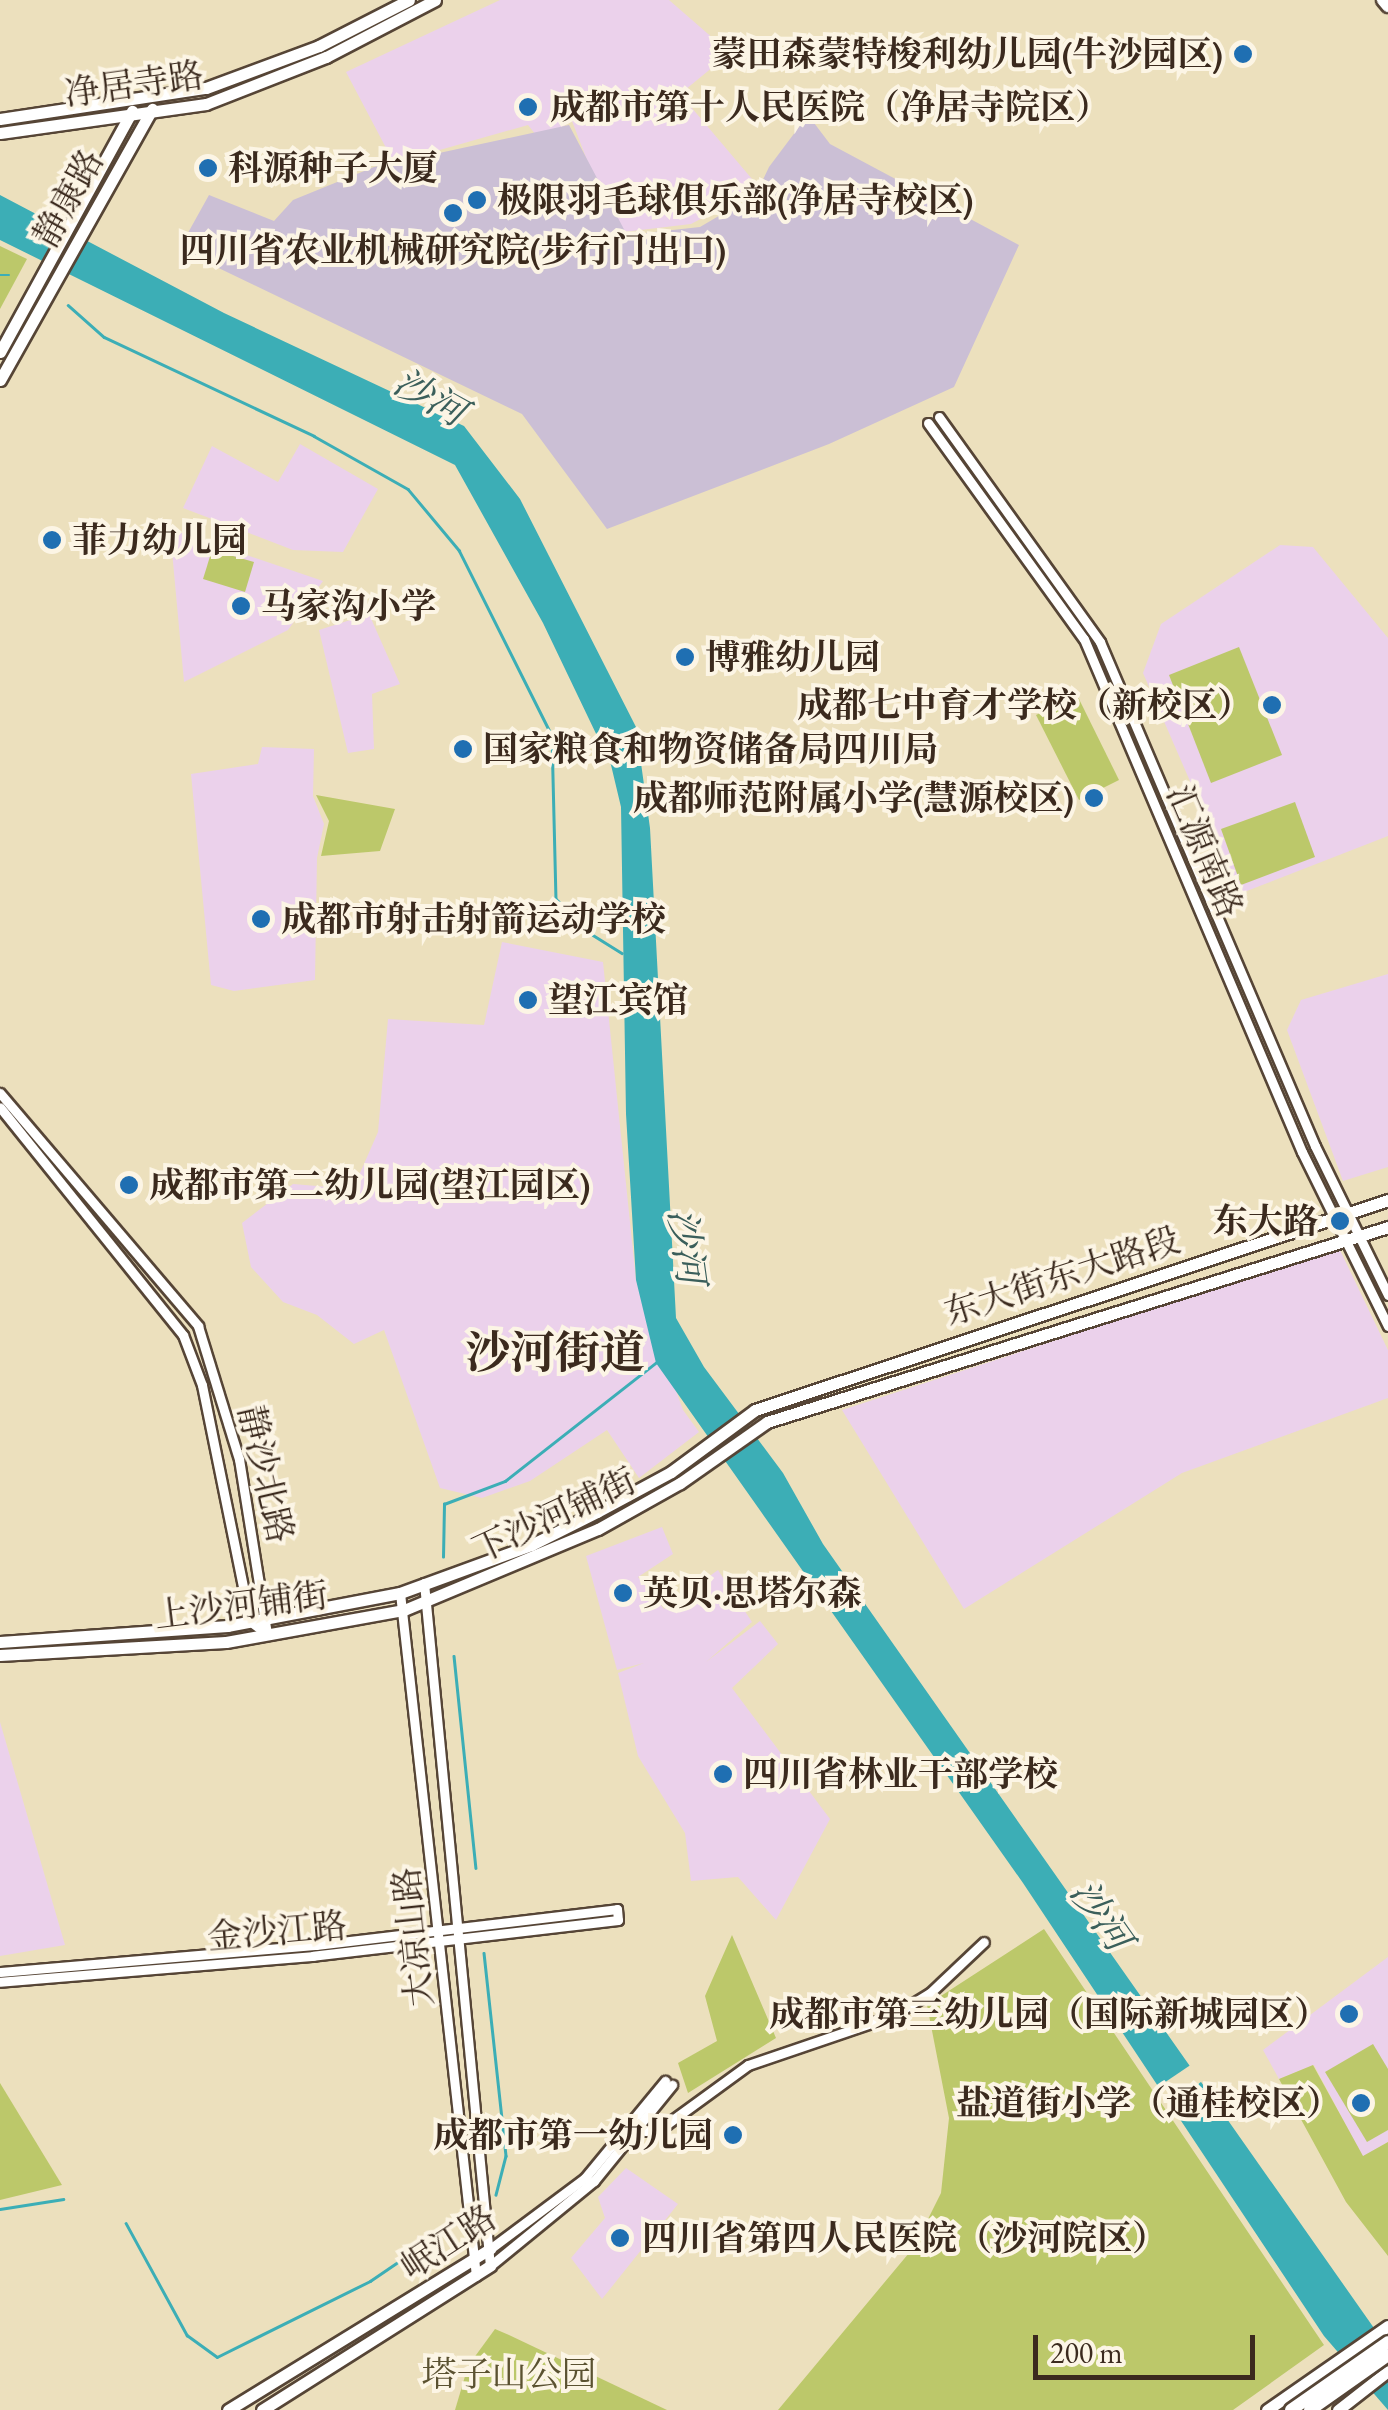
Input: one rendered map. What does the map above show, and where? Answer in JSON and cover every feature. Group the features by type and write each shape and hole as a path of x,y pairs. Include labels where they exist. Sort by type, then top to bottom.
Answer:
{"highway":[{"path":"1383,0 1388,6"},
{"path":"1290,2410 1306,2395 1388,2342"},
{"path":"1306,2395 1388,2354"}],"main road":[{"name":"净居寺路","path":"0,119 160,99 266,68 409,0"},
{"name":"净居寺路","path":"0,133 149,114 259,86 435,0"},
{"name":"静康路","path":"0,352 139,99"},
{"name":"静康路","path":"0,380 80,230 160,99"},
{"name":"东大街东大路段","path":"688,1458 755,1410 1388,1200"},
{"name":"东大街东大路段","path":"699,1470 766,1422 1388,1227"},
{"name":"下沙河铺街","path":"424,1584 530,1545 688,1458"},
{"name":"下沙河铺街","path":"427,1600 598,1529 699,1470"},
{"name":"上沙河铺街","path":"0,1642 250,1622 424,1584"},
{"name":"上沙河铺街","path":"0,1655 267,1634 404,1610 427,1600"},
{"name":"岷江路","path":"228,2410 490,2249"},
{"name":"岷江路","path":"262,2410 490,2266"},
{"path":"1268,2410 1306,2395 1388,2326"},
{"path":"1338,2410 1388,2371"}],"street":[{"name":"汇源南路","path":"939,417 1100,642 1348,1213 1388,1295"},
{"name":"汇源南路","path":"928,423 1090,651 1333,1218 1388,1326"},
{"name":"静沙北路","path":"0,1093 198,1326 240,1459 270,1618 267,1634"},
{"name":"静沙北路","path":"0,1106 184,1335 202,1385 250,1622"},
{"name":"大凉山路","path":"424,1584 490,2266"},
{"name":"大凉山路","path":"400,1592 442,1936 476,2276"},
{"path":"250,1622 267,1634"},
{"name":"金沙江路","path":"0,1982 442,1936 456,1941 618,1915 455,1929"},
{"path":"0,1972 442,1936 455,1929"},
{"path":"633,2128 681,2117 748,2065 892,2016 930,1993 984,1942"},
{"name":"岷江路","path":"490,2266 594,2181 668,2083"},
{"name":"岷江路","path":"490,2249 585,2178 633,2128"},
{"path":"1306,2395 1319,2394 1325,2408 1388,2354"}],"shaded area":[{"name":"成都市第十人民医院（净居寺院区）","path":"500,0 669,0 730,53 680,94 752,179 735,201 691,224 615,233 572,121 540,140 528,125 394,163 346,72"},
{"path":"808,115 830,144 1019,245 954,387 829,444 607,529 522,414 179,249 209,195 274,221 293,200 374,167 569,125 627,235 700,227 729,210 747,213 769,167"},
{"path":"300,444 378,489 343,552 293,550 183,508 212,446 278,482"},
{"name":"马家沟小学","path":"170,529 323,581 288,630 184,682"},
{"name":"成都七中育才学校（新校区）","path":"1280,545 1313,547 1388,638 1388,836 1239,894 1143,673 1161,624"},
{"path":"369,614 400,684 372,694 374,749 348,753 319,630"},
{"name":"成都市射击射箭运动学校","path":"262,747 314,749 313,796 324,824 317,858 315,980 234,991 211,985 191,774 258,764"},
{"name":"望江宾馆","path":"502,942 603,962 636,1280 683,1410 699,1432 639,1478 607,1430 530,1481 482,1498 440,1488 384,1330 354,1344 317,1315 283,1302 251,1267 242,1223 293,1184 353,1189 378,1132 388,1019 484,1025"},
{"path":"1388,974 1388,1167 1343,1181 1287,1030 1301,1000"},
{"path":"1339,1248 1388,1350 1388,1398 1182,1473 964,1609 842,1410"},
{"name":"四川省林业干部学校","path":"662,1527 673,1554 638,1577 664,1609 718,1570 752,1622 706,1662 760,1621 778,1644 732,1688 830,1819 776,1920 738,1877 691,1881 685,1833 638,1756 618,1673 644,1663 617,1670 586,1556"},
{"path":"0,1722 65,1945 0,1956"},
{"path":"1388,1957 1388,2142 1363,2157 1314,2065 1279,2079 1263,2050"},
{"name":"四川省第四人民医院（沙河院区）","path":"626,2168 678,2204 602,2299 571,2258 605,2218 598,2197"}],"green space":[{"path":"0,246 27,259 0,309"},
{"path":"212,550 254,562 245,592 203,579"},
{"path":"1239,647 1282,755 1211,783 1169,675"},
{"path":"1077,695 1119,780 1079,800 1036,715"},
{"path":"316,795 395,809 380,851 321,856 329,821"},
{"path":"1295,802 1315,857 1241,885 1221,829"},
{"path":"1044,1929 1324,2345 1233,2410 778,2410 914,2247 941,2193 949,2118 927,2005"},
{"path":"732,1935 776,2038 688,2093 678,2063 717,2041 705,1996"},
{"name":"盐道街小学（通桂校区）","path":"1373,2044 1388,2069 1388,2130 1367,2142 1325,2072"},
{"path":"1313,2065 1363,2156 1388,2142 1388,2256 1346,2202 1279,2079"},
{"path":"0,2083 62,2185 0,2200"},
{"name":"塔子山公园","path":"495,2329 667,2410 455,2410 468,2366"}],"water":[{"path":"0,195 224,313 464,426 520,499 636,727 650,828 676,1318 704,1367 783,1473 823,1544 1388,2348 1388,2410 1324,2336 1023,1883 656,1363 636,1280 626,1114 621,807 611,765 543,623 455,465 0,240"}],"pier":[{"path":"1192,2064 1204,2080 1166,2105 1155,2089"}],"waterway":[{"path":"0,275 9,275"},
{"path":"68,305 104,337 314,436 408,489 459,550 552,736 556,899 584,926"},
{"path":"593,935 622,953"},
{"path":"443,1557 444,1504 505,1481 658,1361"},
{"path":"454,1656 476,1868"},
{"path":"484,1953 506,2156 496,2195"},
{"path":"0,2209 63,2199"},
{"path":"126,2223 187,2335 217,2357 370,2281 439,2234"}],"place":[{"name":"蒙田森蒙特梭利幼儿园(牛沙园区)","path":"1243,54"},
{"name":"成都市第十人民医院（净居寺院区）","path":"528,107"},
{"name":"科源种子大厦","path":"208,168"},
{"name":"极限羽毛球俱乐部(净居寺校区)","path":"477,200"},
{"name":"四川省农业机械研究院(步行门出口)","path":"453,213"},
{"name":"菲力幼儿园","path":"52,540"},
{"name":"马家沟小学","path":"241,606"},
{"name":"博雅幼儿园","path":"685,657"},
{"name":"成都七中育才学校（新校区）","path":"1272,705"},
{"name":"国家粮食和物资储备局四川局","path":"463,749"},
{"name":"成都师范附属小学(慧源校区)","path":"1094,798"},
{"name":"成都市射击射箭运动学校","path":"261,919"},
{"name":"望江宾馆","path":"528,1000"},
{"name":"成都市第二幼儿园(望江园区)","path":"129,1185"},
{"name":"东大路","path":"1340,1221"},
{"name":"英贝·思塔尔森","path":"623,1593"},
{"name":"四川省林业干部学校","path":"723,1774"},
{"name":"成都市第三幼儿园（国际新城园区）","path":"1349,2014"},
{"name":"盐道街小学（通桂校区）","path":"1361,2103"},
{"name":"成都市第一幼儿园","path":"733,2135"},
{"name":"四川省第四人民医院（沙河院区）","path":"620,2238"}],"district":[{"name":"沙河街道","path":"555,1353"}],"water label":[{"name":"沙河","path":"430,397"},
{"name":"沙河","path":"687,1246"},
{"name":"沙河","path":"1101,1915"}]}
